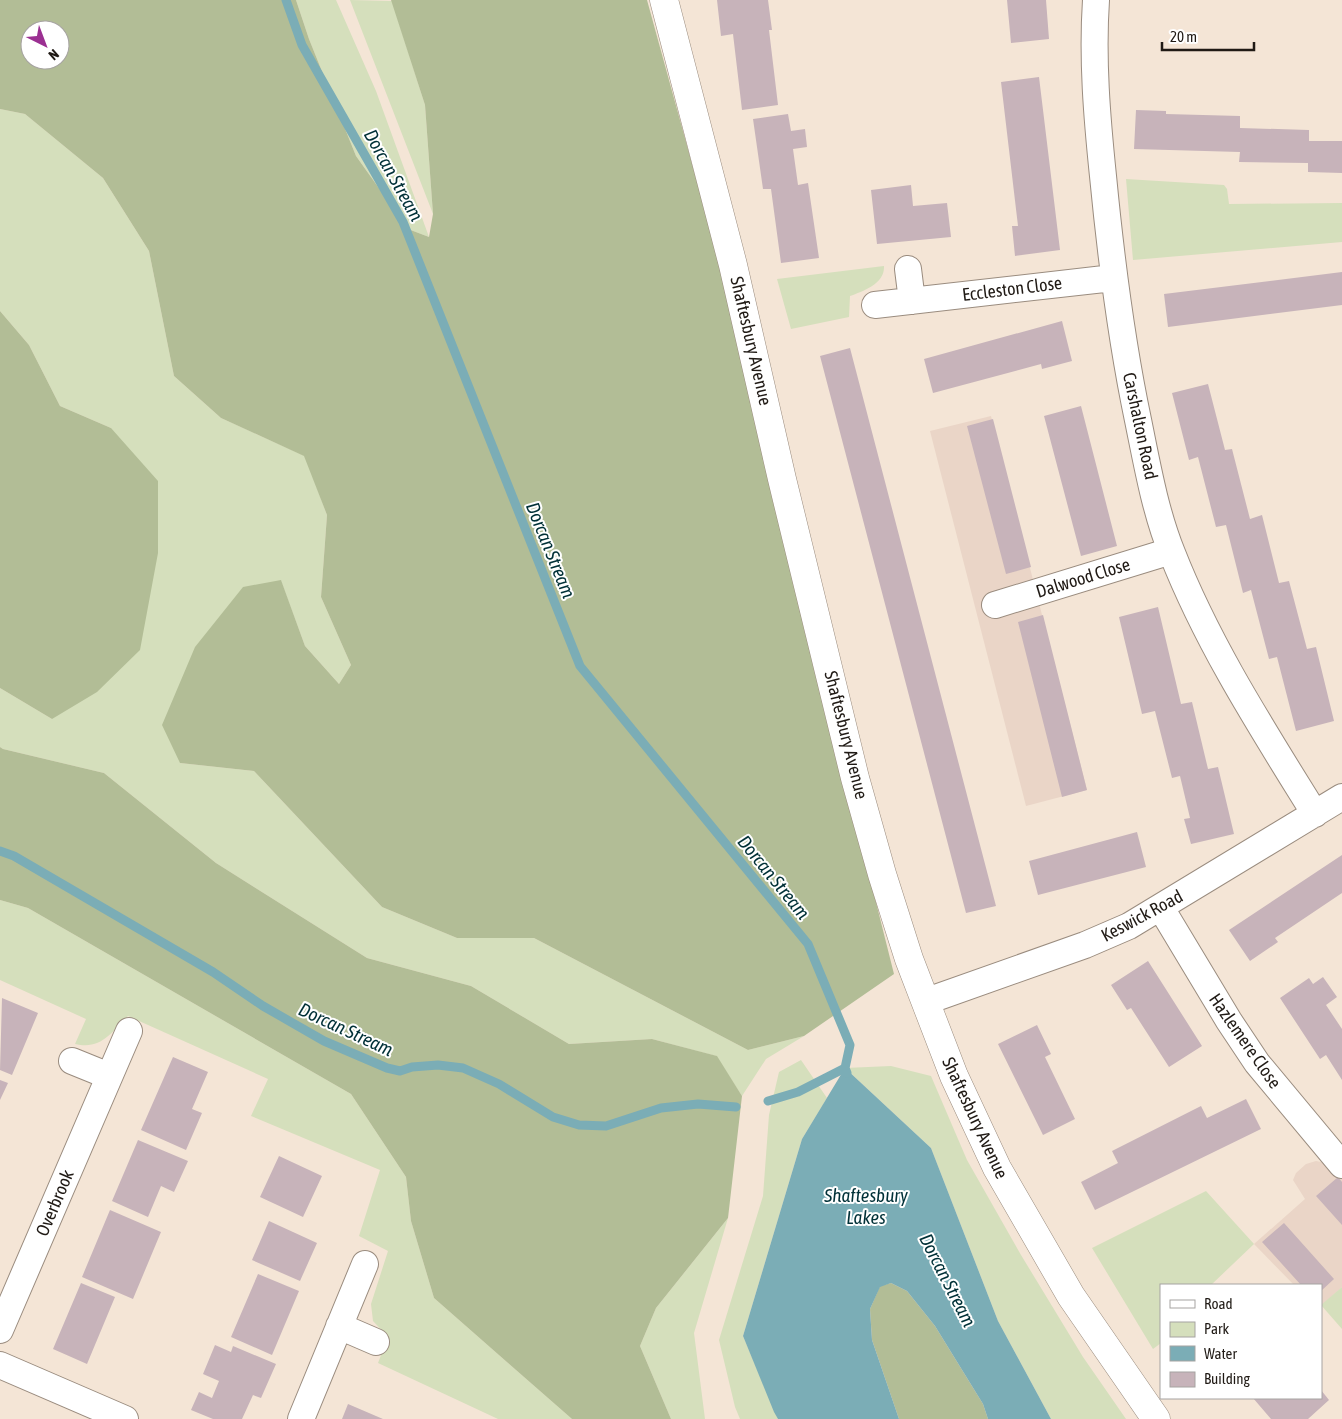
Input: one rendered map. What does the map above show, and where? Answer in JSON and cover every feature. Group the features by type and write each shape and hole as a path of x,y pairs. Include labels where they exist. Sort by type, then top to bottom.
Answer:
{"street":[{"name":"Shaftesbury Avenue","path":"664,0 733,265 782,479 855,778 895,916 954,1076 997,1168 1071,1296 1156,1419"},
{"name":"Carshalton Road","path":"1096,0 1096,87 1119,326 1137,416 1171,551 1206,626 1232,674 1315,814"},
{"path":"908,269 912,301"},
{"name":"Eccleston Close","path":"875,305 1113,278"},
{"name":"Dalwood Close","path":"995,604 1171,551"},
{"name":"Keswick Road","path":"927,1001 1085,945 1129,926 1342,797"},
{"name":"Hazlemere Close","path":"1161,908 1229,1021 1257,1062 1342,1165"},
{"name":"Overbrook","path":"0,1330 129,1031"},
{"path":"72,1061 109,1076"},
{"path":"301,1419 365,1264"},
{"path":"339,1326 376,1342"},
{"path":"0,1365 125,1419"}],"shaded area":[{"path":"991,416 1087,790 1026,806 930,431"},
{"path":"1316,1161 1326,1163 1342,1176 1342,1287 1322,1305 1322,1284 1293,1284 1254,1244 1305,1199 1293,1180 1296,1173 1306,1164"}],"green space":[{"path":"0,0 296,0 309,39 356,156 408,229 429,237 433,214 425,105 391,0 647,0 711,233 791,564 894,974 804,1036 748,1050 534,938 457,938 382,907 254,771 180,763 162,725 195,647 243,587 281,580 305,646 339,684 351,665 321,597 327,515 304,456 221,418 174,376 149,251 103,178 25,114 0,109"},
{"path":"296,0 336,0 376,91 429,237 408,229 356,156 309,39"},
{"path":"350,0 392,1 425,105 433,214"},
{"path":"0,109 25,114 103,178 149,251 174,376 221,418 305,456 327,515 321,597 351,665 339,684 305,646 281,581 180,763 254,771 382,907 457,938 534,938 748,1050 804,1036 766,1059 742,1096 716,1056 652,1039 569,1044 471,986 367,958 216,863 104,773 0,747 0,688 52,719 111,428 60,406 29,345 0,311"},
{"path":"1126,179 1224,185 1227,189 1229,204 1342,203 1342,242 1133,260"},
{"path":"884,266 881,278 877,282 867,289 850,296 849,317 791,329 777,279"},
{"path":"0,311 29,345 60,406 111,428 158,481 158,553 140,650 97,692 52,719 0,688"},
{"path":"0,747 104,773 216,863 367,958 471,986 569,1044 652,1039 717,1056 742,1096 728,1218 656,1308 640,1346 671,1419 572,1419 434,1298 411,1221 406,1177 351,1094 28,908 0,900"},
{"path":"0,900 28,908 351,1094 406,1177 411,1221 434,1298 572,1419 498,1419 378,1363 388,1337 373,1321 371,1304 388,1251 359,1236 380,1170 251,1116 268,1079 128,1016 105,1039 92,1045 75,1044 86,1019 0,980"},
{"path":"801,1060 827,1098 802,1139 743,1336 778,1419 740,1419 735,1407 719,1340 763,1196 769,1115 779,1072"},
{"path":"891,1066 931,1076 967,1160 1021,1255 1083,1357 1126,1419 1051,1419 998,1321 931,1148 845,1068"},
{"path":"1206,1191 1254,1244 1212,1284 1160,1284 1160,1344 1153,1349 1092,1248"},
{"path":"728,1218 694,1333 705,1419 671,1419 640,1346 656,1308"},
{"path":"891,1283 907,1291 935,1326 983,1404 988,1419 899,1419 872,1340 870,1309 880,1286"},
{"path":"1342,1287 1342,1329 1322,1306"}],"water":[{"name":"Shaftesbury Lakes","path":"845,1068 931,1148 998,1321 1051,1419 988,1419 983,1404 935,1326 907,1291 891,1283 880,1287 870,1309 872,1340 899,1419 778,1419 743,1336 802,1139"}],"building":[{"path":"717,0 768,0 772,30 769,30 778,105 742,110 733,34 721,36"},
{"path":"1007,0 1046,0 1049,39 1011,43"},
{"path":"1039,77 1060,250 1015,256 1012,226 1018,226 1001,82"},
{"path":"1136,110 1166,111 1166,114 1240,116 1240,128 1309,130 1309,141 1342,141 1342,173 1308,172 1308,163 1239,162 1240,152 1134,149"},
{"path":"788,114 791,131 805,129 807,147 793,149 798,185 808,183 819,258 781,263 771,189 763,189 753,119"},
{"path":"911,185 913,206 947,203 951,237 877,244 871,190"},
{"path":"1342,272 1342,305 1168,327 1164,294"},
{"path":"1062,321 1072,361 1042,369 1041,364 933,393 924,359"},
{"path":"850,348 996,906 966,913 820,356"},
{"path":"1208,384 1225,450 1232,449 1250,519 1262,515 1279,583 1289,581 1307,649 1316,647 1334,721 1296,731 1277,657 1269,659 1251,590 1243,593 1226,525 1216,527 1198,457 1189,460 1172,393"},
{"path":"1081,406 1117,546 1081,556 1044,416"},
{"path":"993,419 1031,567 1006,574 967,426"},
{"path":"1158,607 1181,704 1192,702 1208,769 1218,767 1234,834 1191,844 1184,819 1190,818 1180,776 1172,778 1155,711 1142,714 1119,617"},
{"path":"1043,615 1087,790 1062,797 1018,622"},
{"path":"1137,832 1146,867 1038,895 1029,861"},
{"path":"1342,855 1342,893 1275,938 1278,942 1250,961 1229,930"},
{"path":"1148,961 1202,1046 1169,1067 1131,1008 1127,1010 1111,985"},
{"path":"1323,977 1337,997 1326,1005 1342,1029 1342,1080 1326,1055 1320,1059 1280,998 1309,978 1313,984"},
{"path":"2,998 38,1013 12,1075 0,1070"},
{"path":"1037,1025 1051,1054 1045,1057 1075,1119 1043,1135 998,1044"},
{"path":"173,1057 208,1072 192,1109 202,1113 186,1150 141,1130"},
{"path":"0,1080 8,1083 0,1100"},
{"path":"1246,1099 1261,1129 1095,1210 1081,1182 1118,1163 1112,1151 1201,1106 1207,1118"},
{"path":"138,1140 188,1161 174,1192 161,1186 148,1217 112,1201"},
{"path":"279,1156 322,1176 303,1217 260,1197"},
{"path":"1338,1177 1342,1182 1342,1225 1316,1196"},
{"path":"110,1210 161,1232 133,1299 82,1277"},
{"path":"269,1221 317,1243 300,1281 252,1260"},
{"path":"1284,1223 1334,1279 1322,1290 1322,1284 1300,1284 1262,1242"},
{"path":"258,1274 299,1291 272,1355 231,1337"},
{"path":"81,1283 115,1297 87,1364 53,1349"},
{"path":"215,1345 231,1352 233,1346 276,1364 261,1398 253,1395 242,1419 213,1419 191,1410 199,1392 212,1398 219,1381 203,1374"},
{"path":"1322,1391 1329,1400 1308,1419 1271,1419 1254,1399 1322,1399"},
{"path":"348,1404 383,1419 342,1419"}],"waterway":[{"name":"Dorcan Stream","path":"286,0 302,45 403,222 580,666 808,944 850,1045 845,1068"},
{"name":"Dorcan Stream","path":"0,851 14,856 213,972 263,1006 324,1041 387,1068 400,1071 412,1067 438,1065 463,1068 499,1084 553,1117 579,1125 606,1126 661,1108 698,1104 736,1107"},
{"name":"Dorcan Stream","path":"768,1101 798,1092 845,1068 847,1073"}]}
